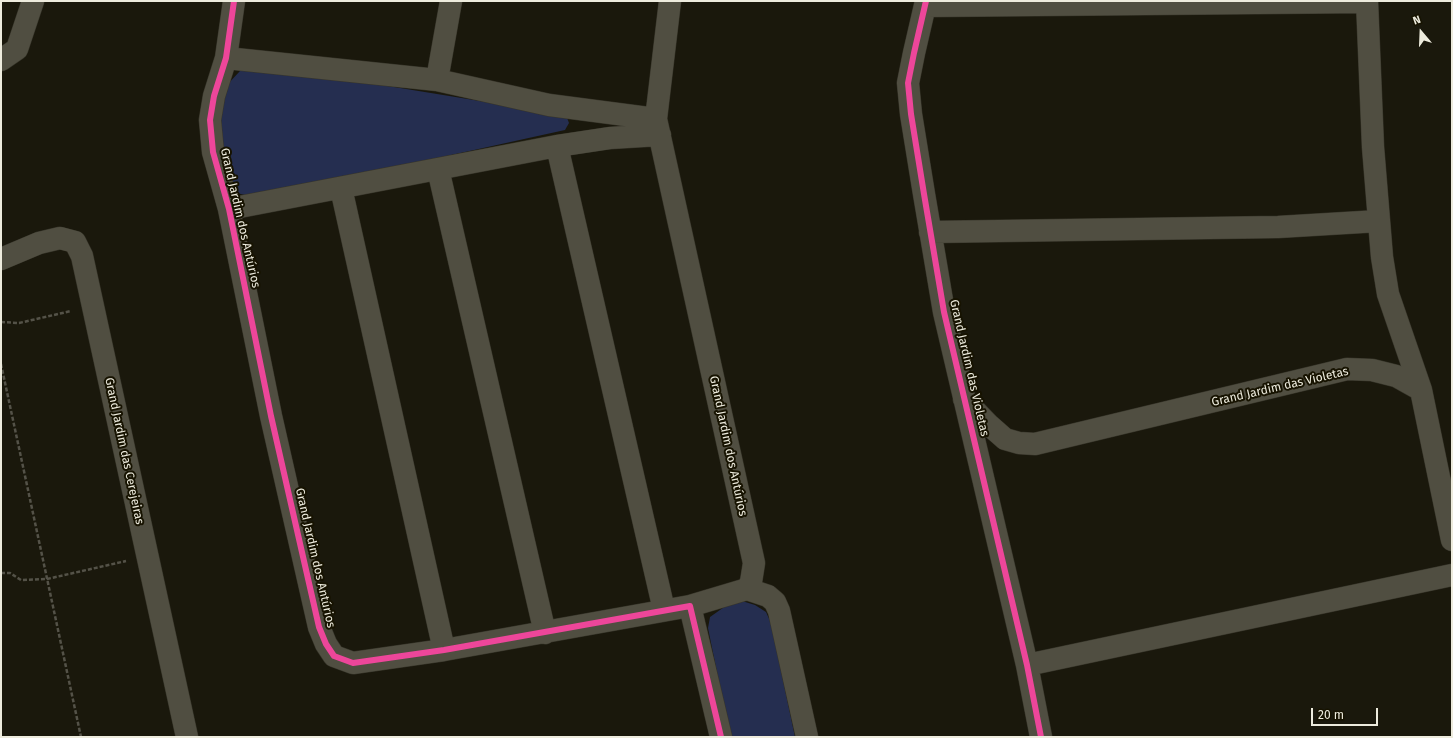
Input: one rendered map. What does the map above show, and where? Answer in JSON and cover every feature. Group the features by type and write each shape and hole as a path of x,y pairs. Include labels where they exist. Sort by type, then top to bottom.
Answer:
{"street":[{"path":"1,60 18,50 33,1"},
{"name":"Grand Jardim dos Antúrios","path":"234,1 226,58 214,96 210,120 213,152 229,209 271,416 319,627 326,644 334,656 353,663 444,650 545,633 690,606 747,588 751,582 754,563 658,127 670,1"},
{"path":"437,80 451,1"},
{"name":"Grand Jardim das Violetas","path":"1041,737 1028,665 944,312 911,114 908,83 926,4 1367,1 1373,146 1382,257 1388,294 1421,390 1452,540"},
{"path":"226,58 437,80 658,127"},
{"name":"Grand Jardim dos Antúrios","path":"229,209 557,146 610,138 658,127"},
{"path":"557,146 664,610"},
{"path":"438,169 545,633"},
{"path":"341,188 444,650"},
{"path":"930,232 1278,227 1378,221"},
{"name":"Grand Jardim das Cerejeiras","path":"1,259 39,242 60,238 75,242 82,256 187,737"},
{"name":"Grand Jardim das Violetas","path":"964,398 988,424 1005,439 1019,443 1035,444 1347,369 1372,370 1396,376 1421,390"},
{"path":"1028,665 1452,575"},
{"path":"747,588 768,596 775,602 779,611 807,737"},
{"path":"690,606 721,737"}],"path":[{"path":"1,322 19,323 71,312 92,300"},
{"path":"1,364 80,737"},
{"path":"1,573 10,573 21,580 47,579 147,556"}],"shaded area":[{"path":"259,65 566,115 569,123 565,130 256,198 237,193 228,179 217,106 227,85 240,71"},
{"path":"742,601 755,605 766,612 771,623 795,737 730,737 708,628 710,617 727,605"}],"cycle path":[{"path":"234,1 226,58 214,96 210,120 213,152 229,209 271,416 319,627 326,644 334,656 353,663 444,650 690,606 721,737"},
{"path":"926,1 908,83 911,114 944,312 1027,665 1041,737"}]}
